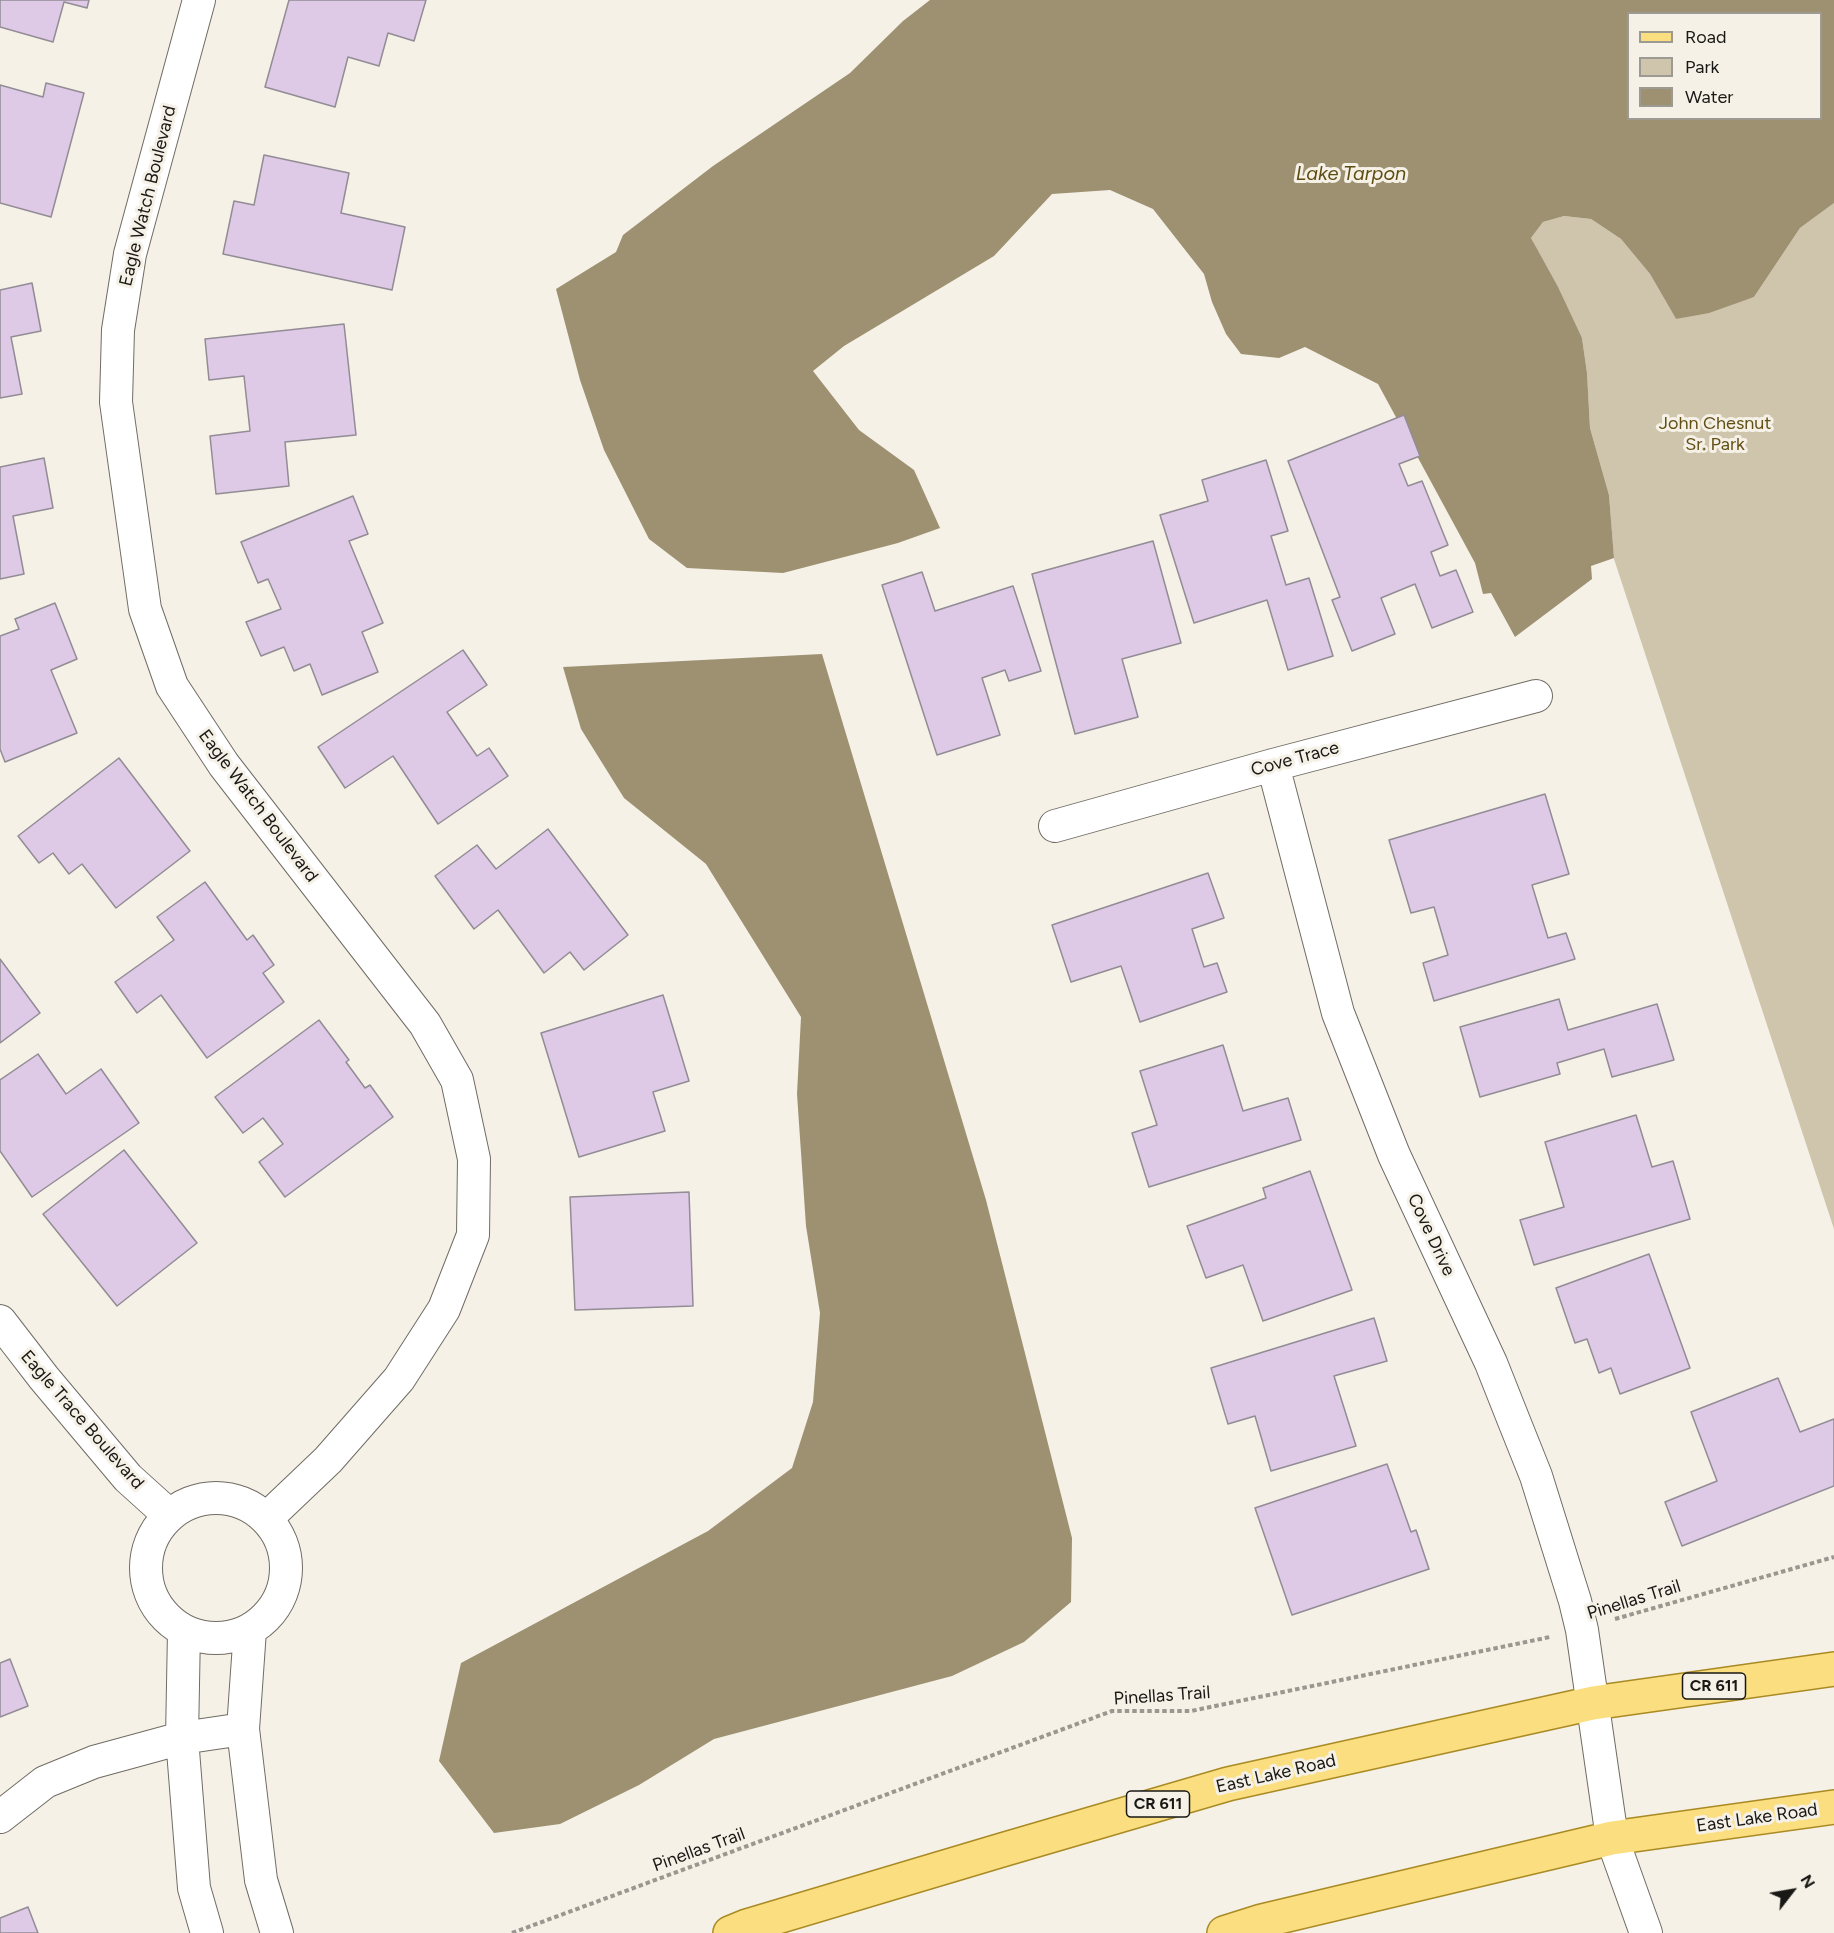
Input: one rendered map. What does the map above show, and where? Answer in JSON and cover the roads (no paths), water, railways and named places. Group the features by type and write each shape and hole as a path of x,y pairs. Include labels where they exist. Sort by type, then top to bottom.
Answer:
{"main road":[{"name":"East Lake Road","path":"730,1933 747,1926 1228,1784 1593,1703 1834,1669"},
{"name":"East Lake Road","path":"1224,1933 1612,1838 1834,1807"}],"street":[{"name":"Eagle Watch Boulevard","path":"199,0 130,254 118,330 116,402 145,609 172,686 224,765 425,1024 457,1080 474,1159 473,1235 444,1309 399,1379 328,1460 266,1519"},
{"name":"Cove Trace","path":"1055,826 1273,765 1536,696"},
{"name":"Cove Drive","path":"1273,765 1338,1013 1394,1155 1491,1364 1536,1476 1582,1630 1612,1838 1646,1933"},
{"name":"Eagle Trace Boulevard","path":"0,1321 44,1378 128,1478 169,1515"},
{"path":"208,1497 240,1502 266,1519 278,1537 285,1557 285,1579 279,1599 267,1617 250,1630 228,1637 206,1638 184,1631 165,1617 152,1598 146,1576 147,1553 155,1532 169,1515 187,1503 208,1497"},
{"path":"250,1630 243,1729 261,1880 277,1933"},
{"path":"184,1631 182,1738 194,1888 207,1933"},
{"path":"0,1817 45,1782 94,1762 182,1738 243,1729"}],"water":[{"name":"Lake Tarpon","path":"930,0 1834,0 1834,203 1800,228 1754,297 1709,313 1676,319 1650,274 1621,239 1591,219 1564,216 1543,222 1531,238 1582,338 1587,373 1590,428 1609,495 1614,558 1591,566 1592,579 1515,637 1491,593 1483,594 1475,563 1378,384 1305,347 1279,358 1241,354 1226,334 1212,302 1204,274 1153,209 1110,190 1052,194 994,256 844,346 813,371 859,430 914,470 940,528 898,543 783,573 687,568 649,539 604,450 580,380 556,289 616,252 623,235 713,166 850,73 903,21"},
{"path":"822,654 986,1200 1072,1538 1071,1602 1024,1642 952,1676 714,1739 639,1785 560,1824 494,1833 439,1761 461,1663 708,1531 792,1468 813,1402 820,1313 806,1226 797,1094 801,1017 706,864 624,798 581,729 563,667"}],"park label":[{"name":"John Chesnut Sr. Park","path":"1715,434"}]}
